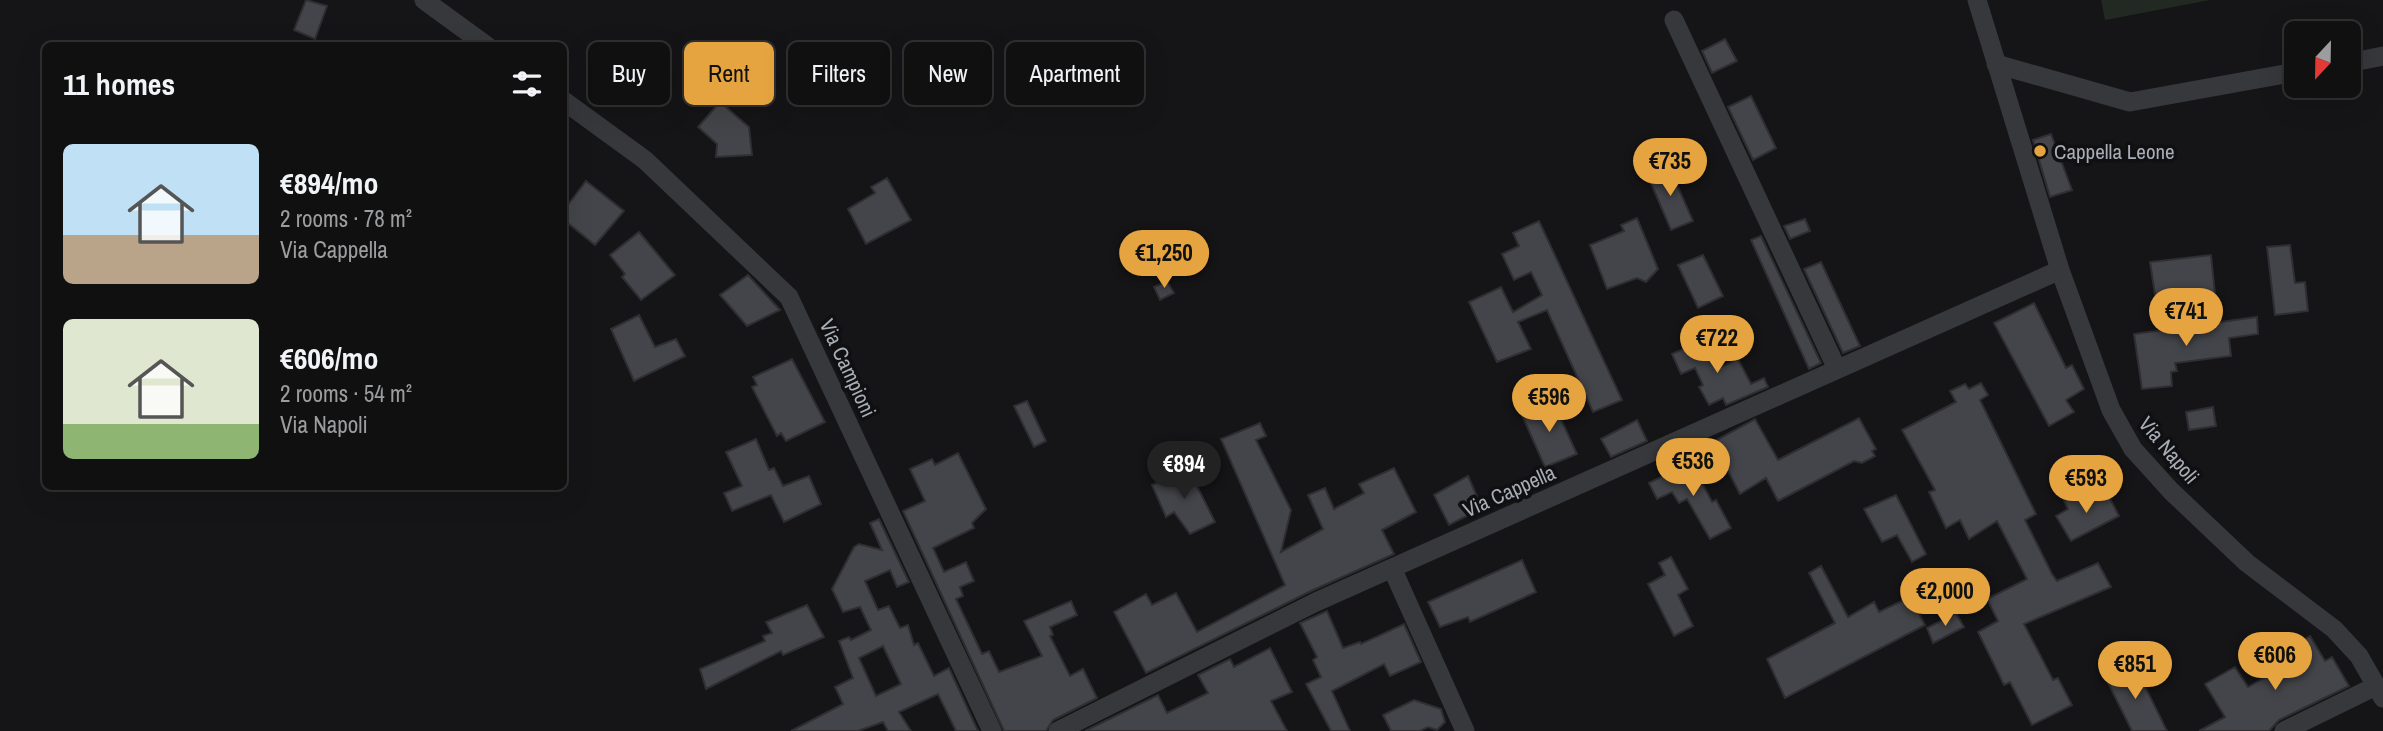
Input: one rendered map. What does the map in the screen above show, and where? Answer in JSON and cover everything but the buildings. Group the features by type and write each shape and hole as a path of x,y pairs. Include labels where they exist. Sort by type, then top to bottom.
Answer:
{"street":[{"path":"424,0 482,42"},
{"name":"Via Napoli","path":"1977,0 2060,270 2111,410 2133,449 2171,491 2246,563 2334,629 2359,656 2380,692"},
{"path":"1674,20 1837,369"},
{"path":"2361,60 2383,56"},
{"path":"1996,64 2130,102 2284,74"},
{"name":"Via Campioni","path":"567,103 645,160 789,297 992,731"},
{"name":"Via Cappella","path":"1058,731 1316,602 2060,270"},
{"path":"1392,568 1465,731"},
{"path":"2284,731 2380,692"}],"shaded area":[{"path":"2101,0 2210,0 2105,20"}],"place":[{"name":"Cappella Leone","path":"2040,151"}]}
